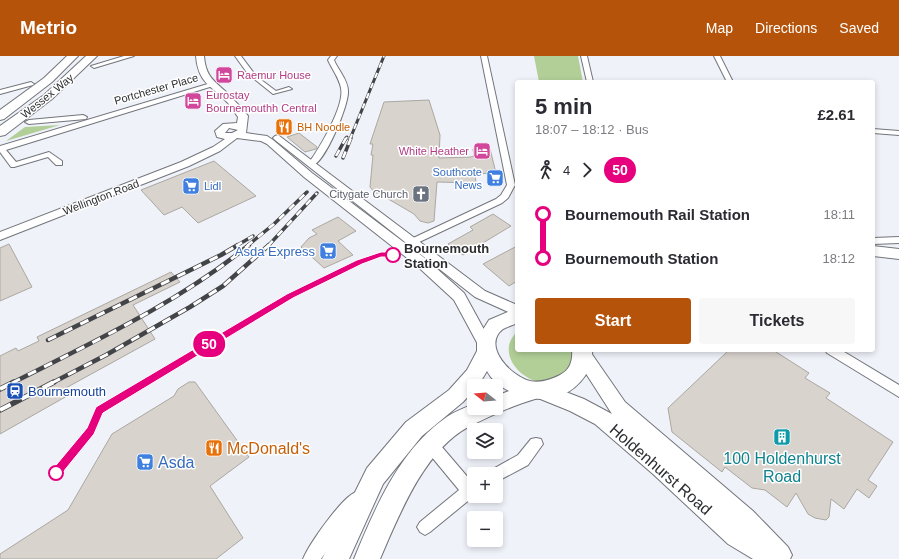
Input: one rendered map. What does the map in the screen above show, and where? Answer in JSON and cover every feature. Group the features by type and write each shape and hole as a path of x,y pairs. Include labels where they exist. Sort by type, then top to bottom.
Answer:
{"highway":[{"name":"Wessex Way","path":"0,116 48,80 73,56"},
{"name":"Wessex Way","path":"0,132 48,97 93,61"}],"main road":[{"path":"875,251 899,254"},
{"path":"875,262 899,265"},
{"path":"335,559 375,476 414,429 456,396 469,381 486,349 490,331 498,323 515,316"},
{"path":"486,349 490,364 499,375 511,383 525,388 538,390 550,389 566,384 575,375 581,365 582,352"},
{"name":"Holdenhurst Road","path":"582,352 618,408 745,519 783,559"},
{"path":"503,402 538,390"},
{"name":"Holdenhurst Road","path":"538,390 577,405 602,418 736,536 775,559"},
{"path":"367,559 404,481 431,445 451,426 474,415"}],"street":[{"path":"93,61 131,56"},
{"path":"200,56 202,72 211,85 232,103 243,116 239,131"},
{"path":"238,56 244,68 258,82 276,93 289,89"},
{"path":"316,164 333,129 345,92 342,80 331,60 334,56"},
{"path":"412,242 499,201 513,190 484,56"},
{"path":"584,56 590,80"},
{"path":"716,56 729,80"},
{"path":"0,92 31,84"},
{"name":"Portchester Place","path":"0,148 211,85"},
{"path":"221,130 235,108"},
{"name":"Portchester Place","path":"29,122 108,115"},
{"path":"221,130 234,125 239,131 264,138 308,175 420,262 459,297 486,349"},
{"path":"221,130 225,137 239,131 269,132 316,164 412,242 480,294 515,310"},
{"name":"Wellington Road","path":"201,156 221,130"},
{"name":"Wellington Road","path":"0,236 201,156 229,141 239,131"},
{"path":"875,131 899,133"},
{"path":"0,148 14,164 49,154 59,163"},
{"path":"875,241 899,240"},
{"path":"834,352 899,392"},
{"path":"503,471 523,460 536,444"},
{"path":"431,445 467,484"},
{"path":"311,559 341,516 375,476"},
{"path":"425,527 467,491"}],"green space":[{"path":"534,56 578,56 583,80 539,80"},
{"path":"60,125 6,141 25,127"},
{"path":"515,335 515,352 578,352 578,364 555,381 542,382 532,380 523,375 516,368 511,359 509,350 511,341"}],"building":[{"path":"429,100 440,135 439,158 471,157 474,156 473,149 490,149 496,173 475,174 476,183 437,182 434,221 428,223 420,221 414,214 378,193 375,193 370,187 373,155 371,155 373,144 370,144 384,102"},
{"path":"299,133 317,147 316,149 305,152 287,137"},
{"name":"Lidl","path":"214,161 256,196 198,223 182,207 164,215 141,190"},
{"path":"493,214 511,226 463,255 448,244 473,230 470,227"},
{"path":"338,217 356,231 338,241 353,255 324,268 301,247 309,238 317,234 312,230"},
{"path":"9,244 32,287 0,301 0,248"},
{"path":"515,247 515,282 509,286 483,264"},
{"path":"171,272 180,282 133,305 155,339 64,389 67,396 0,434 0,356 16,348 18,351 39,341 37,337"},
{"name":"100 Holdenhurst Road","path":"727,352 776,352 809,373 805,378 830,393 826,398 893,442 868,480 877,486 869,498 857,489 844,509 831,499 829,517 826,520 815,518 808,514 796,493 787,507 765,490 752,488 725,467 722,472 672,432 668,408"},
{"name":"Asda","path":"189,382 195,382 249,457 210,486 243,538 216,559 0,559 0,554 68,510 112,434 174,396 178,389"}],"railway":[{"path":"350,139 384,56"},
{"path":"336,156 346,138"},
{"path":"343,158 351,138"},
{"path":"247,246 274,224 307,192"},
{"path":"269,245 317,193"},
{"path":"236,246 253,236"},
{"path":"48,340 221,255 238,245"},
{"path":"0,389 104,337 164,303 222,266 249,245"},
{"path":"52,383 106,355 190,307 223,286 269,245"},
{"path":"0,410 54,382"}],"bus line":[{"name":"50","path":"56,473 90,431 99,410 290,296 360,262 381,255 393,255"}],"place":[{"name":"Raemur House","path":"224,75"},
{"name":"Eurostay Bournemouthh Central","path":"193,101"},
{"name":"BH Noodle","path":"284,127"},
{"name":"White Heather","path":"482,151"},
{"name":"Southcote News","path":"495,178"},
{"name":"Lidl","path":"191,186"},
{"name":"Citygate Church","path":"421,194"},
{"name":"Asda Express","path":"328,251"},
{"name":"Bournemouth Station","path":"393,255"},
{"name":"Bournemouth","path":"15,391"},
{"name":"100 Holdenhurst Road","path":"782,437"},
{"name":"McDonald's","path":"214,448"},
{"name":"Asda","path":"145,462"}]}
